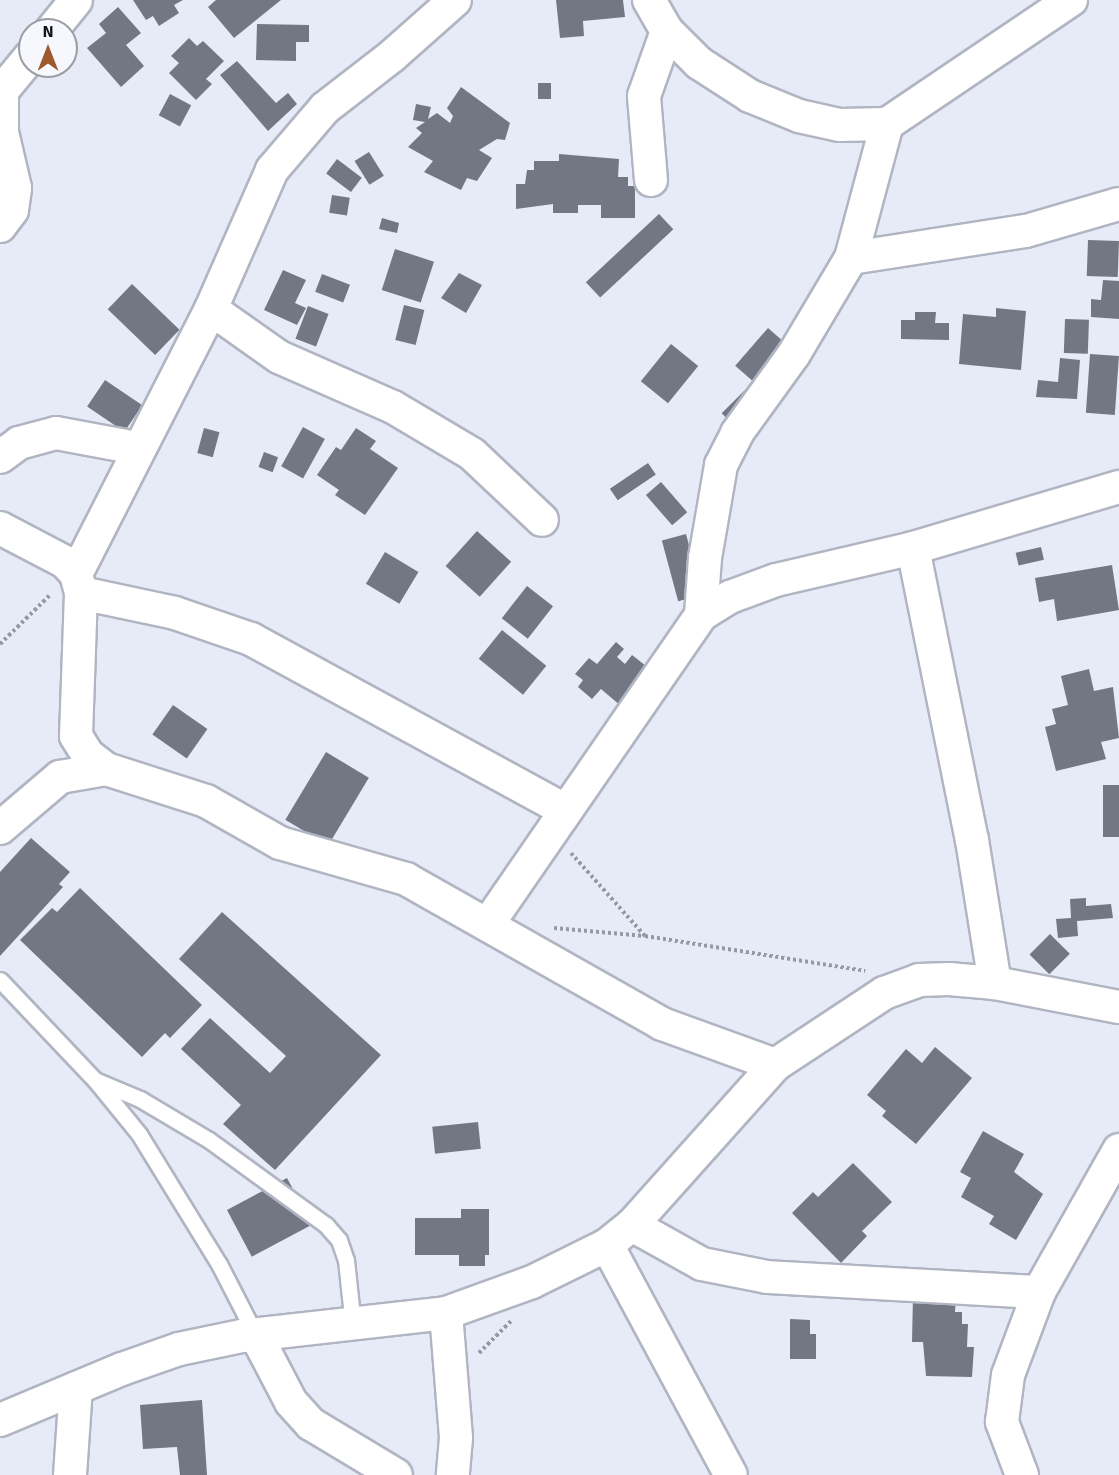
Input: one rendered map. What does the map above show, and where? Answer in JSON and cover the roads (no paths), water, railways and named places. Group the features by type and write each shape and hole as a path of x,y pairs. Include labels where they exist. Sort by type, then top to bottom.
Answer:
{"street":[{"path":"62,18 76,0"},
{"path":"0,828 60,777 76,736 74,577 112,506 136,448 211,309 272,170 298,135 454,0"},
{"path":"649,0 666,31 699,63 750,96 799,116 840,125 887,124 1071,0"},
{"path":"651,180 644,96 666,31"},
{"path":"0,226 12,210 15,188 3,132 3,91 18,72"},
{"path":"701,615 705,558 721,465 737,433 794,354 851,258 887,124"},
{"path":"851,258 1026,231 1119,204"},
{"path":"211,309 279,357 393,407 472,454 542,520"},
{"path":"0,458 19,444 56,434 136,448"},
{"path":"498,930 558,819 701,615 730,597 776,580 913,548 1119,487"},
{"path":"0,528 74,577 251,639 558,819"},
{"path":"913,548 972,840 995,983"},
{"path":"76,736 88,755 106,770 206,801 280,843 406,879 662,1024 775,1065"},
{"path":"60,777 106,770"},
{"path":"0,1420 76,1388 179,1350 242,1336 256,1337 446,1313 532,1282 606,1245 632,1225 775,1065 884,993 919,980 995,983 1116,1011"},
{"path":"1022,1475 1002,1422 1008,1375 1039,1292 1119,1150"},
{"path":"632,1225 702,1264 767,1277 1039,1292"},
{"path":"606,1245 731,1475"},
{"path":"446,1313 456,1438 453,1475"},
{"path":"256,1337 285,1394 311,1424 396,1475"},
{"path":"70,1475 76,1388"}],"lane":[{"path":"0,980 95,1080 145,1144 219,1264 256,1337"},
{"path":"95,1080 140,1100 209,1140 326,1225 339,1240 346,1260 353,1325"}]}
